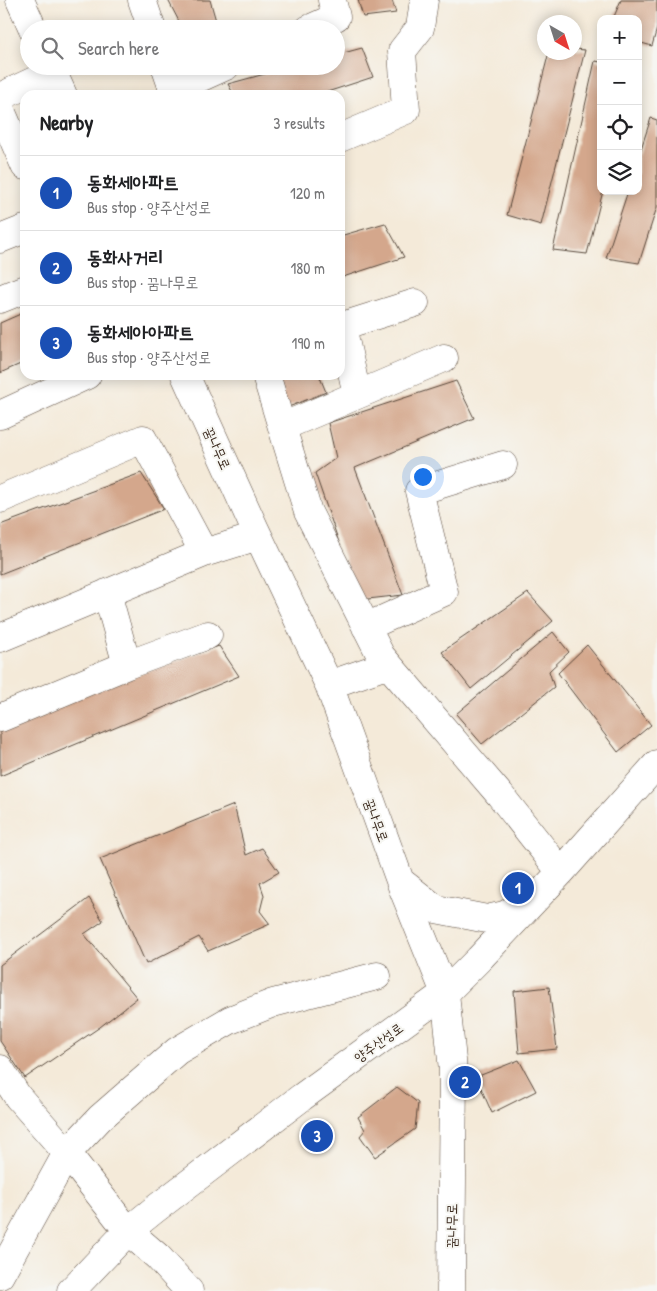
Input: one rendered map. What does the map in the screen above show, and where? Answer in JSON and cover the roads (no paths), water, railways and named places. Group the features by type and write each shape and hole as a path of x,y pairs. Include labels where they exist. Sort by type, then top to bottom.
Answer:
{"street":[{"path":"20,0 29,20"},
{"path":"142,0 149,20"},
{"path":"329,20 336,17 332,0"},
{"path":"345,136 406,110 402,51 420,28 424,0"},
{"path":"171,84 198,75"},
{"path":"20,90 55,78"},
{"path":"0,97 20,90"},
{"path":"0,108 20,154"},
{"path":"0,239 20,231"},
{"path":"0,299 20,291"},
{"path":"345,325 415,303"},
{"path":"345,340 357,395"},
{"path":"282,427 444,358"},
{"path":"0,415 76,380"},
{"name":"꿈나무로","path":"187,380 258,536 329,685 400,881 445,993 453,1070 451,1291"},
{"path":"268,380 308,512 386,664 500,795 561,872"},
{"path":"0,499 143,439 204,553"},
{"path":"366,627 444,592 419,491 503,465"},
{"path":"0,638 204,553 258,536"},
{"path":"107,593 127,664"},
{"path":"0,718 127,664 208,634"},
{"path":"329,685 386,664"},
{"name":"양주산성로","path":"71,1291 128,1231 266,1124 445,993 480,959 561,872 657,764"},
{"path":"400,881 436,909 487,918 505,916 541,893"},
{"path":"0,1275 67,1153 100,1118 177,1051 230,1020 273,1003 377,976"},
{"path":"0,1069 18,1098 67,1153 128,1231 158,1257 189,1291"}],"place":[{"name":"동화세아파트","path":"518,888"},
{"name":"동화사거리","path":"465,1082"},
{"name":"동화세아아파트","path":"317,1136"}]}
